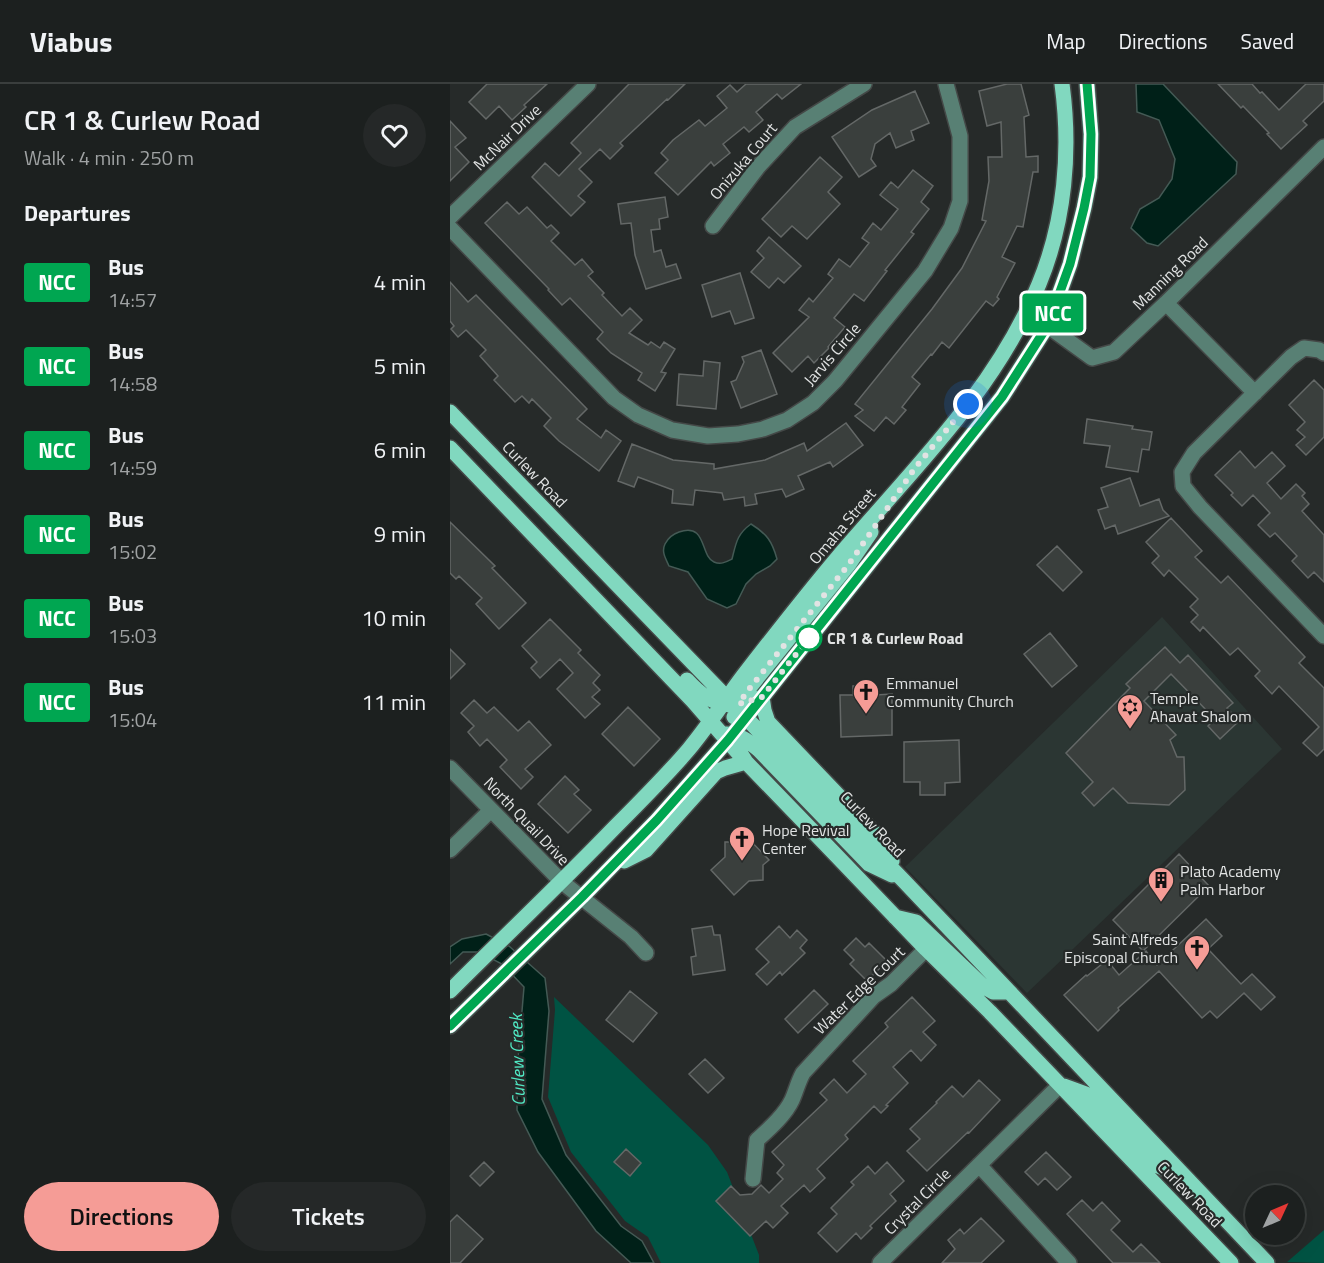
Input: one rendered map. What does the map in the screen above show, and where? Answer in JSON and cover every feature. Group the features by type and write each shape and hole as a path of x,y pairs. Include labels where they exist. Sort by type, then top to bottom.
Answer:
{"main road":[{"name":"Omaha Street","path":"450,1026 657,820 837,559 942,437 995,367 1027,311 1051,253 1060,216 1066,135 1062,84"},
{"name":"Omaha Street","path":"450,991 562,882 689,749 726,717 762,697 1002,397 1048,325 1070,264 1090,177 1091,134 1086,84"},
{"name":"Curlew Road","path":"450,412 713,685 746,762 1231,1263"},
{"name":"Curlew Road","path":"450,448 506,507 726,717 903,880 1267,1263"},
{"path":"762,697 768,722 878,837 903,880"},
{"path":"608,870 646,850 716,772 746,762"},
{"path":"895,917 916,922 984,987 993,992 1008,992"},
{"path":"1060,1085 1086,1094 1158,1166 1182,1175"}],"street":[{"name":"McNair Drive","path":"450,217 588,84"},
{"name":"Onizuka Court","path":"713,226 758,167 795,127 864,84"},
{"name":"Jarvis Circle","path":"450,228 614,398 638,415 672,430 708,436 738,434 763,429 787,420 813,403 835,381 925,271 951,228 960,201 960,136 946,84"},
{"name":"Manning Road","path":"1027,311 1092,358 1114,352 1324,147"},
{"path":"1166,303 1255,393"},
{"path":"1324,353 1304,348 1291,357 1194,453 1182,472 1183,486 1200,507 1324,636"},
{"name":"North Quail Drive","path":"450,768 562,882 631,937 646,953"},
{"path":"450,850 491,810"},
{"name":"Water Edge Court","path":"753,1179 758,1140 791,1102 796,1085 803,1073 874,996 891,984 926,949"},
{"name":"Crystal Circle","path":"880,1263 1060,1085"},
{"path":"979,1166 1069,1263"}],"shaded area":[{"path":"1136,84 1163,84 1237,162 1236,174 1158,246 1147,243 1131,228 1140,209 1159,198 1172,179 1175,159 1159,120 1137,112"},
{"path":"751,524 768,538 777,559 756,574 746,584 736,604 727,608 707,599 688,572 669,566 665,558 665,544 671,536 688,530 699,536 710,559 717,563 726,562 732,559 740,535"},
{"path":"1162,617 1282,749 1027,993 905,867"},
{"path":"486,934 509,946 545,978 549,1011 542,1099 566,1155 621,1226 642,1241 654,1263 631,1263 596,1231 538,1152 517,1110 518,1059 524,987 502,964 479,952 463,952 450,964 450,947 462,939"}],"green space":[{"path":"554,997 708,1145 727,1172 759,1255 759,1263 661,1263 648,1237 625,1221 571,1152 548,1097"},
{"path":"1324,1230 1324,1263 1287,1262"}],"building":[{"path":"487,84 547,84 524,105 526,107 512,120 499,106 486,119 469,102"},
{"path":"629,84 685,84 620,143 623,146 610,159 600,149 579,169 592,182 578,196 585,202 571,216 532,177 545,163 559,176 581,153 571,143"},
{"path":"746,84 801,84 782,99 777,94 756,112 763,120 749,132 744,127 723,144 730,153 714,166 711,162 678,195 655,173 668,160 661,153 673,140 699,120 705,126 727,108 717,96 730,85 737,92"},
{"path":"1007,84 1021,84 1029,115 1024,117 1026,157 1038,156 1038,172 1033,172 1023,227 1017,226 1002,257 1015,263 997,297 999,299 993,306 986,301 949,348 942,342 912,377 920,384 902,407 906,410 894,424 886,417 874,431 855,416 863,410 855,404 962,268 986,221 982,220 989,181 988,157 1002,157 1001,122 987,126 979,91"},
{"path":"1218,84 1252,84 1279,110 1306,84 1324,84 1324,101 1303,121 1307,125 1281,149 1243,106 1241,108"},
{"path":"915,91 929,123 911,131 914,140 896,148 890,133 875,144 871,159 876,166 859,177 832,137 872,110"},
{"path":"450,121 466,138 455,147 469,162 450,181"},
{"path":"820,157 842,177 828,192 840,204 807,239 792,226 781,237 762,219"},
{"path":"913,170 933,186 921,202 929,209 911,232 914,234 864,301 854,294 834,318 845,327 829,348 814,363 808,356 792,372 773,353 809,317 799,310 809,298 813,302 833,278 828,274 839,259 850,267 869,243 862,238 873,223 881,230 898,209 880,195 891,182 898,188"},
{"path":"665,197 668,217 659,219 660,229 651,230 654,252 661,250 666,267 676,264 681,278 646,289 635,255 631,223 621,224 618,204"},
{"path":"507,202 519,214 527,207 547,228 551,225 559,233 551,241 575,265 582,259 593,272 588,276 622,316 630,308 642,320 629,333 648,345 651,342 660,348 664,342 675,349 661,372 666,373 655,391 638,380 642,373 611,353 597,339 603,332 570,298 562,305 485,223"},
{"path":"769,237 801,266 784,283 778,278 769,288 751,272 764,258 757,251"},
{"path":"740,273 754,318 735,324 730,311 712,317 702,285"},
{"path":"450,282 468,302 476,295 587,409 577,419 601,438 606,430 621,441 599,471 559,441 544,426 551,418 532,399 529,403 522,396 515,402 494,380 498,376 480,356 486,350 466,330 458,337 451,329 454,326 450,321"},
{"path":"761,350 777,394 741,408 731,382 736,380 744,362 742,357"},
{"path":"704,361 720,363 716,409 677,405 679,374 703,376"},
{"path":"1314,380 1324,390 1324,437 1306,455 1296,445 1305,437 1297,430 1305,422 1289,405"},
{"path":"1087,419 1133,426 1132,429 1152,432 1149,450 1142,449 1138,472 1106,467 1110,446 1084,443"},
{"path":"846,423 863,445 833,467 830,462 798,476 804,489 786,497 782,489 755,494 757,504 745,506 744,497 724,500 722,493 695,490 693,505 672,503 673,490 638,477 634,487 618,481 632,444 673,460 714,464 714,469 765,460 804,443 807,451"},
{"path":"1240,451 1255,468 1272,452 1285,466 1267,483 1281,499 1296,484 1305,493 1302,496 1309,504 1302,511 1324,535 1324,582 1314,572 1308,578 1292,561 1297,556 1275,533 1270,537 1258,525 1270,513 1253,495 1242,506 1215,475"},
{"path":"1130,478 1140,506 1159,499 1163,510 1169,516 1118,534 1115,525 1105,529 1098,510 1108,507 1101,488"},
{"path":"1171,518 1202,551 1195,557 1221,583 1228,576 1305,657 1299,663 1324,688 1324,749 1317,756 1303,743 1319,727 1279,686 1272,694 1255,676 1260,671 1238,648 1230,655 1203,627 1200,631 1191,622 1198,615 1190,607 1198,599 1169,570 1164,576 1152,563 1159,556 1146,542"},
{"path":"450,522 495,566 492,568 526,603 499,629 476,604 482,598 459,576 456,579 450,573"},
{"path":"1057,546 1082,572 1063,591 1037,565"},
{"path":"550,619 581,650 578,653 600,675 593,683 600,690 592,697 600,704 585,718 557,689 573,673 560,659 540,678 531,668 537,662 522,646"},
{"path":"1050,633 1077,666 1052,687 1024,654"},
{"name":"Temple Ahavat Shalom","path":"1165,647 1180,663 1188,655 1233,703 1227,708 1239,721 1220,739 1208,726 1215,719 1171,674 1144,701 1176,735 1170,740 1177,757 1184,757 1185,790 1169,805 1128,803 1113,788 1094,806 1082,793 1093,782 1066,753 1130,688 1126,684"},
{"path":"450,649 465,664 450,679"},
{"name":"Emmanuel Community Church","path":"853,686 874,686 875,695 892,694 892,735 841,737 840,695 853,695"},
{"path":"474,700 487,713 494,707 518,731 529,721 551,745 525,769 533,777 521,789 500,767 507,760 487,739 480,746 468,732 474,726 461,713"},
{"path":"628,707 660,739 634,766 602,734"},
{"path":"959,740 960,782 945,783 945,795 920,795 920,782 904,782 904,742"},
{"path":"565,776 579,790 574,794 591,810 568,833 538,804"},
{"name":"Hope Revival Center","path":"746,836 769,860 763,865 763,880 749,881 734,895 711,870 725,857 725,842 739,842"},
{"name":"Plato Academy Palm Harbor","path":"1179,854 1209,886 1143,951 1113,920"},
{"path":"1206,919 1222,936 1208,949 1241,984 1252,974 1275,997 1261,1010 1244,993 1217,1018 1210,1011 1202,1018 1159,971 1118,1008 1119,1010 1098,1031 1064,995 1107,960 1119,975 1146,951 1157,965"},
{"path":"712,926 714,935 720,935 725,970 693,975 691,957 696,956 692,929"},
{"path":"779,926 790,938 797,930 807,940 800,948 805,953 782,975 780,972 767,985 756,974 769,962 756,949"},
{"path":"856,938 865,947 869,943 887,961 867,981 850,964 854,960 844,950"},
{"path":"814,990 828,1004 798,1033 785,1019"},
{"path":"630,991 657,1013 633,1042 606,1020"},
{"path":"912,997 935,1021 923,1032 936,1045 921,1061 911,1050 893,1067 908,1083 881,1113 874,1106 845,1135 848,1139 817,1169 825,1178 810,1192 804,1185 781,1206 788,1213 773,1228 766,1221 750,1236 716,1201 731,1186 740,1195 752,1194 761,1185 769,1193 783,1179 777,1173 784,1165 772,1152 827,1100 820,1093 834,1079 847,1093 866,1074 853,1061 888,1027 885,1023"},
{"path":"705,1059 724,1078 708,1093 689,1074"},
{"path":"979,1080 1000,1100 969,1133 927,1171 907,1151 920,1139 910,1129 952,1086 963,1097"},
{"path":"626,1149 641,1163 630,1176 614,1162"},
{"path":"1046,1152 1071,1177 1057,1190 1045,1178 1038,1185 1025,1172"},
{"path":"484,1162 494,1172 480,1186 470,1176"},
{"path":"887,1162 904,1181 890,1194 896,1201 870,1226 872,1228 861,1239 856,1233 837,1252 818,1233 837,1214 831,1208 854,1185 851,1182 868,1166 875,1174"},
{"path":"1082,1200 1093,1211 1102,1202 1120,1221 1111,1230 1133,1252 1141,1244 1160,1263 1113,1263 1067,1214"},
{"path":"457,1215 483,1239 460,1263 450,1263 450,1222"},
{"path":"981,1218 1004,1241 981,1263 942,1263 955,1249 948,1240 960,1229 964,1234"}],"bus line":[{"name":"NCC","path":"450,1026 582,897 657,820 707,764 1002,397 1048,325 1070,264 1090,177 1091,134 1087,84"}],"place":[{"name":"CR 1 & Curlew Road","path":"809,638"},
{"name":"Emmanuel Community Church","path":"866,715"},
{"name":"Temple Ahavat Shalom","path":"1130,730"},
{"name":"Hope Revival Center","path":"742,862"},
{"name":"Plato Academy Palm Harbor","path":"1161,903"},
{"name":"Saint Alfreds Episcopal Church","path":"1197,971"}],"route":[{"path":"809,638 762,697 739,704 849,564 915,468 968,404"}],"water label":[{"name":"Curlew Creek","path":"517,1060"}]}
